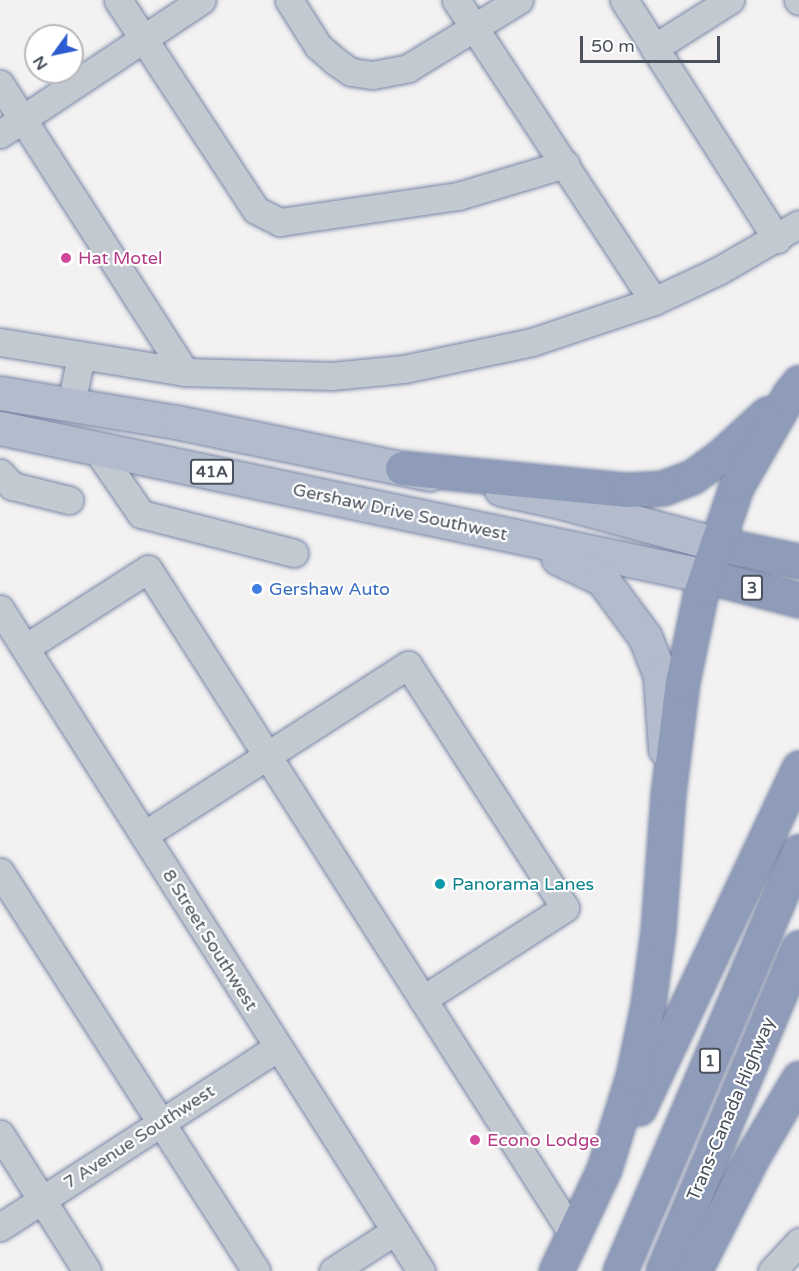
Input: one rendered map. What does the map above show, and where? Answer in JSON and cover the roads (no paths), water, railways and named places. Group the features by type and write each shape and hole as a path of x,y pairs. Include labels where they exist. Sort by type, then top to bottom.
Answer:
{"highway":[{"path":"402,468 627,490 663,488 692,477 720,457 794,389"},
{"path":"556,1271 604,1169 633,1076 648,1004 658,930 668,794 682,682 706,576 736,487 794,389"},
{"name":"3","path":"717,544 799,561"},
{"name":"Gershaw Drive Southwest","path":"706,576 799,600"},
{"path":"604,1169 623,1142 799,768"},
{"name":"1","path":"620,1271 799,852"},
{"name":"Trans-Canada Highway","path":"663,1271 799,947"},
{"path":"694,1271 751,1160 799,1077"}],"main road":[{"name":"41A","path":"0,393 70,404 402,468 561,502 717,544"},
{"name":"Gershaw Drive Southwest","path":"0,428 706,576"},
{"path":"424,518 554,556 585,569 602,579 612,590 645,637 660,675 668,794"}],"street":[{"path":"118,0 256,210 280,222 458,196 565,164"},
{"path":"0,134 202,0"},
{"path":"289,0 318,46 351,72 373,75 408,68 519,0"},
{"path":"456,0 654,301"},
{"path":"624,0 777,239"},
{"path":"654,48 730,0"},
{"path":"0,84 185,372"},
{"path":"0,342 185,372 332,376 404,369 532,342 654,301 720,270 777,239 799,224"},
{"path":"70,404 81,356"},
{"path":"95,447 141,514 294,553"},
{"path":"0,473 12,486 69,500"},
{"path":"25,648 148,569 278,749 423,999 574,1236"},
{"name":"8 Street Southwest","path":"0,609 421,1271"},
{"path":"144,835 408,664 565,908 423,999"},
{"path":"0,872 256,1271"},
{"name":"7 Avenue Southwest","path":"0,1227 278,1047"},
{"path":"0,1134 87,1271"},
{"path":"333,1271 395,1231"},
{"path":"772,1271 799,1242"}],"place":[{"name":"Hat Motel","path":"66,258"},
{"name":"Gershaw Auto","path":"257,589"},
{"name":"Panorama Lanes","path":"440,884"},
{"name":"Econo Lodge","path":"475,1140"}]}
